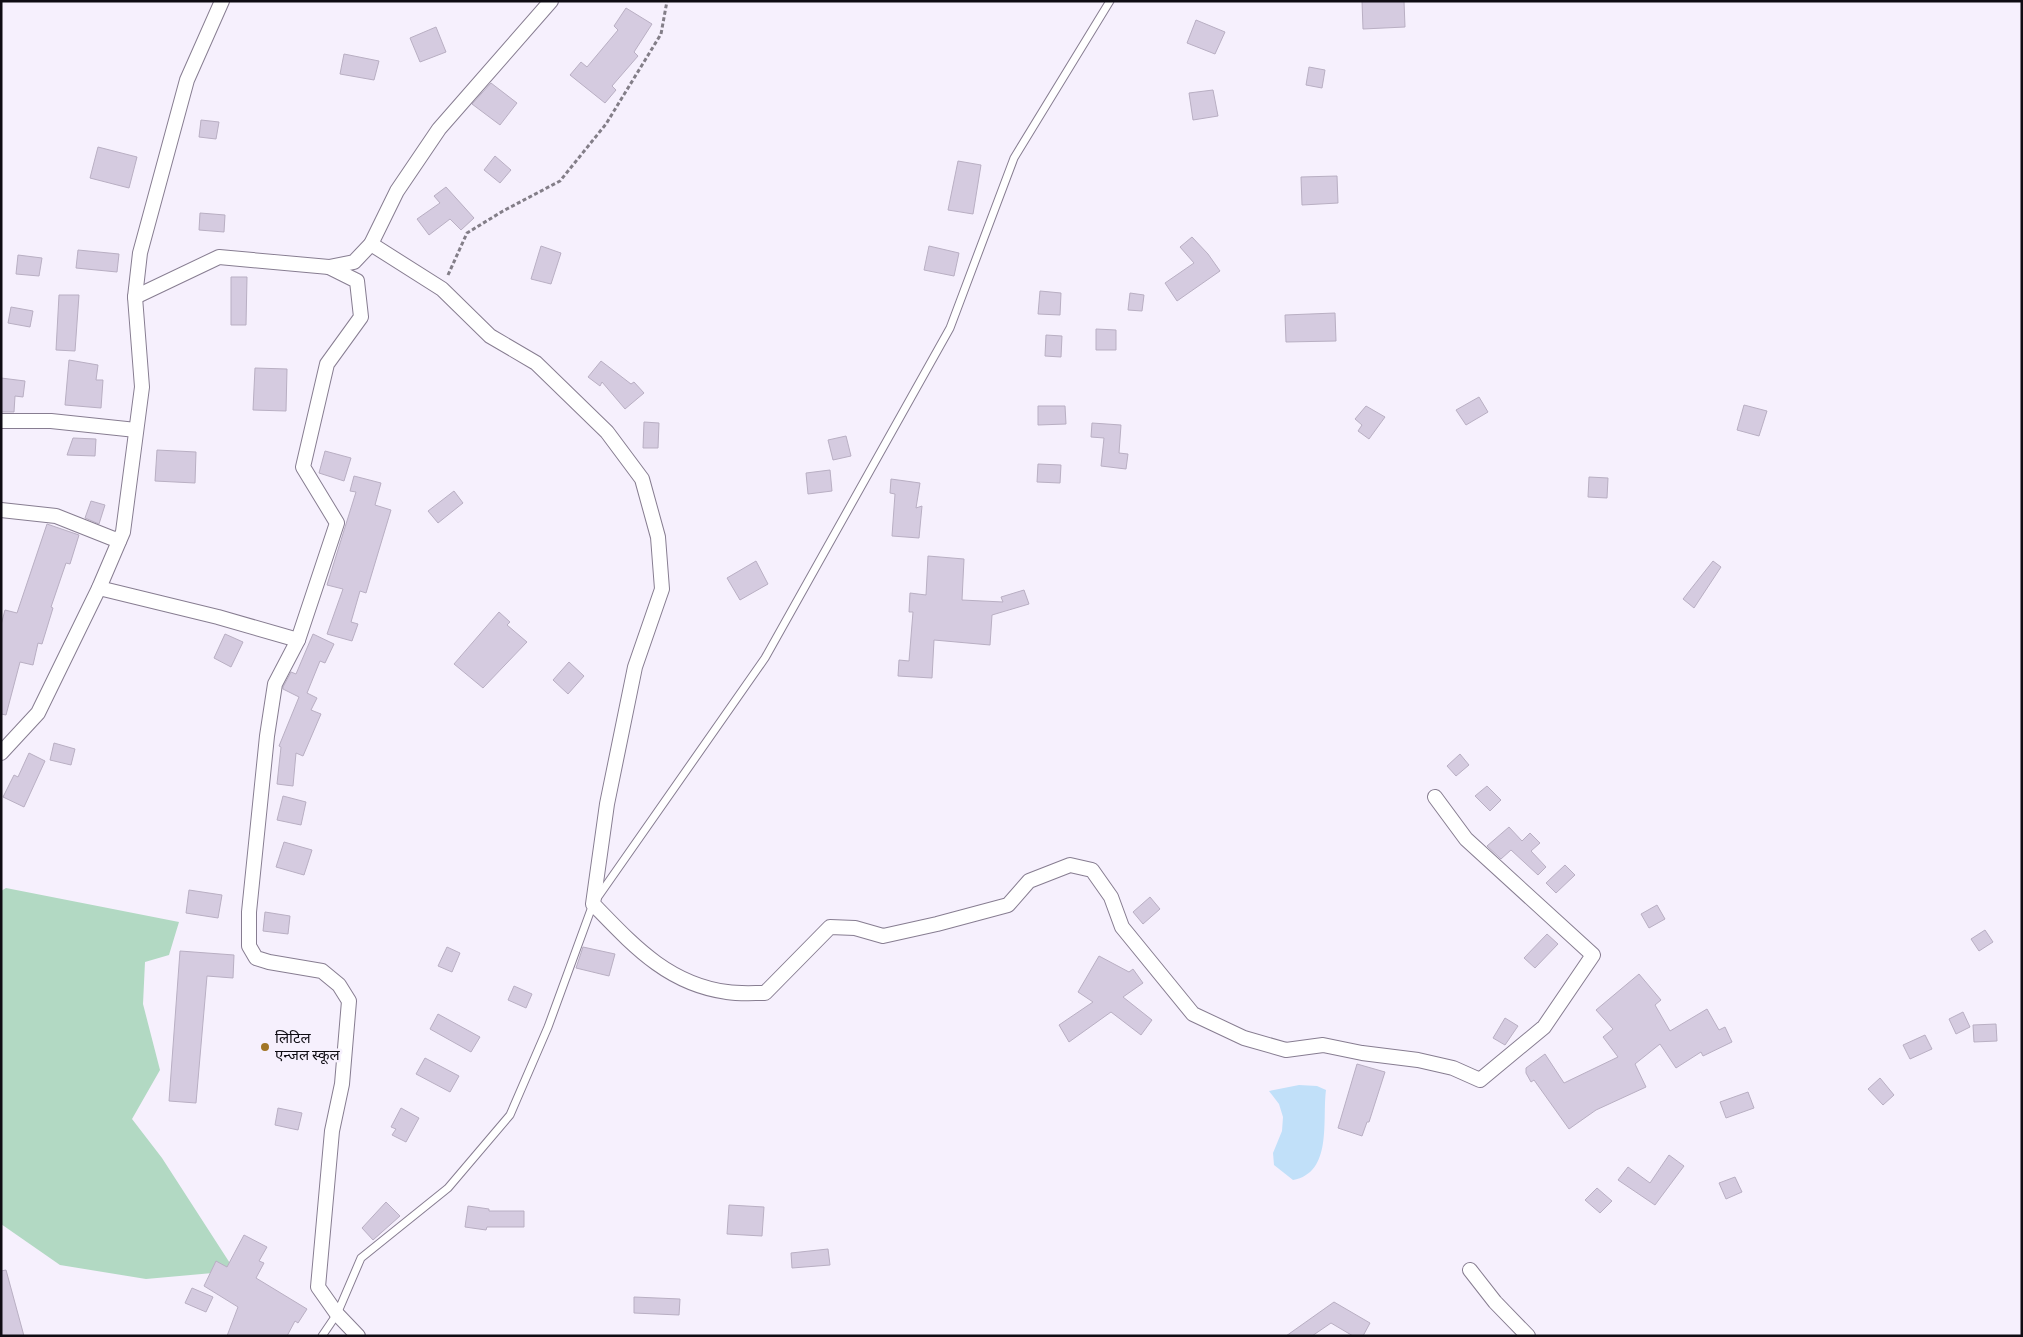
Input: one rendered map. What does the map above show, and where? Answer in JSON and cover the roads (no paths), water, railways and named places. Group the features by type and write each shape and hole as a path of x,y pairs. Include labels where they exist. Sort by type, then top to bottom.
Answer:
{"street":[{"path":"1,753 38,714 99,588 123,532 142,387 135,298 140,253 188,80 222,1"},
{"path":"135,298 219,257 329,267 354,262 372,244 397,191 439,129 552,1"},
{"path":"372,244 442,289 490,336 536,363 607,432 642,479 658,537 662,589 635,667 607,804 593,904 646,957 686,982 727,992 765,993 830,927 855,928 883,936 937,924 1008,905 1029,881 1070,865 1092,870 1111,897 1122,927 1193,1014 1244,1038 1286,1050 1323,1045 1362,1053 1418,1060 1453,1068 1480,1080 1544,1027 1593,955 1466,839 1435,797"},
{"path":"329,267 357,281 361,316 328,364 303,467 337,523 298,640 275,684 267,736 249,912 249,946 256,958 269,962 322,970 339,985 348,1001 342,1084 332,1131 318,1286 337,1314 358,1336"},
{"path":"1,421 52,421 136,430"},
{"path":"1,510 56,516 119,541"},
{"path":"99,588 218,617 298,640"},
{"path":"1470,1270 1495,1302 1528,1336"}],"lane":[{"path":"322,1336 337,1314 361,1258 448,1188 510,1114 548,1027 593,904 765,658 950,328 1014,158 1110,1"}],"water":[{"path":"1299,1085 1317,1086 1326,1090 1324,1130 1320,1156 1314,1167 1306,1175 1293,1180 1274,1165 1273,1153 1282,1131 1283,1117 1279,1104 1269,1091"}],"place":[{"name":"लिटिल एन्जल स्कूल","path":"265,1047"}]}
